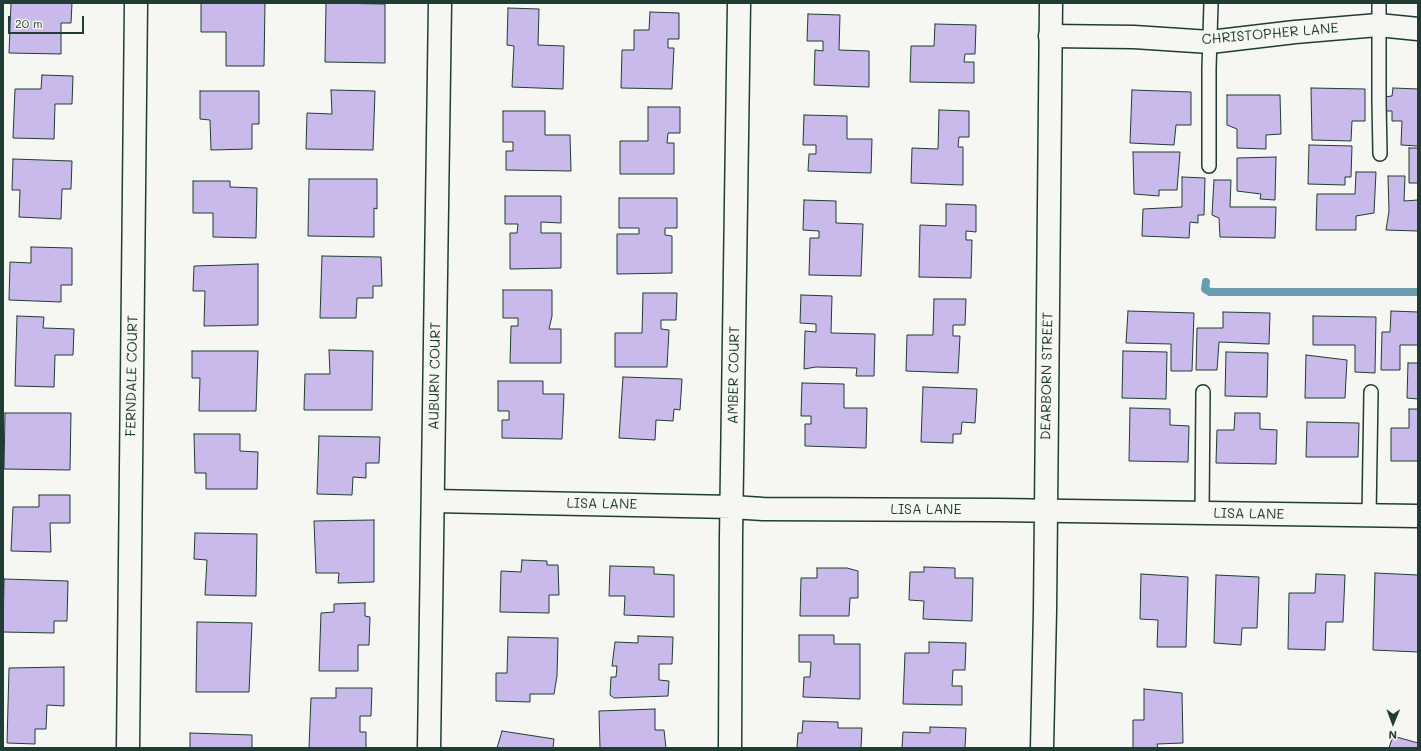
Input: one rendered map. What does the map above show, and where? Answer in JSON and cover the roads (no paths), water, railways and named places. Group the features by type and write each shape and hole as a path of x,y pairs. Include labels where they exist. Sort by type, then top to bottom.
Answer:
{"street":[{"name":"FERNDALE COURT","path":"128,748 136,3"},
{"name":"AUBURN COURT","path":"429,748 440,3"},
{"name":"AMBER COURT","path":"730,748 732,507 740,3"},
{"name":"DEARBORN STREET","path":"1042,748 1051,3"},
{"name":"CHRISTOPHER LANE","path":"1050,36 1134,37 1210,42 1295,32 1378,25 1418,29"},
{"name":"LISA LANE","path":"433,501 732,507 762,509 1418,516"}],"lane":[{"path":"1209,166 1211,3"},
{"path":"1379,3 1380,154"},
{"path":"1202,514 1203,392"},
{"path":"1369,516 1371,392"}],"waterway":[{"path":"1206,282 1205,289 1210,292 1418,292"}]}
